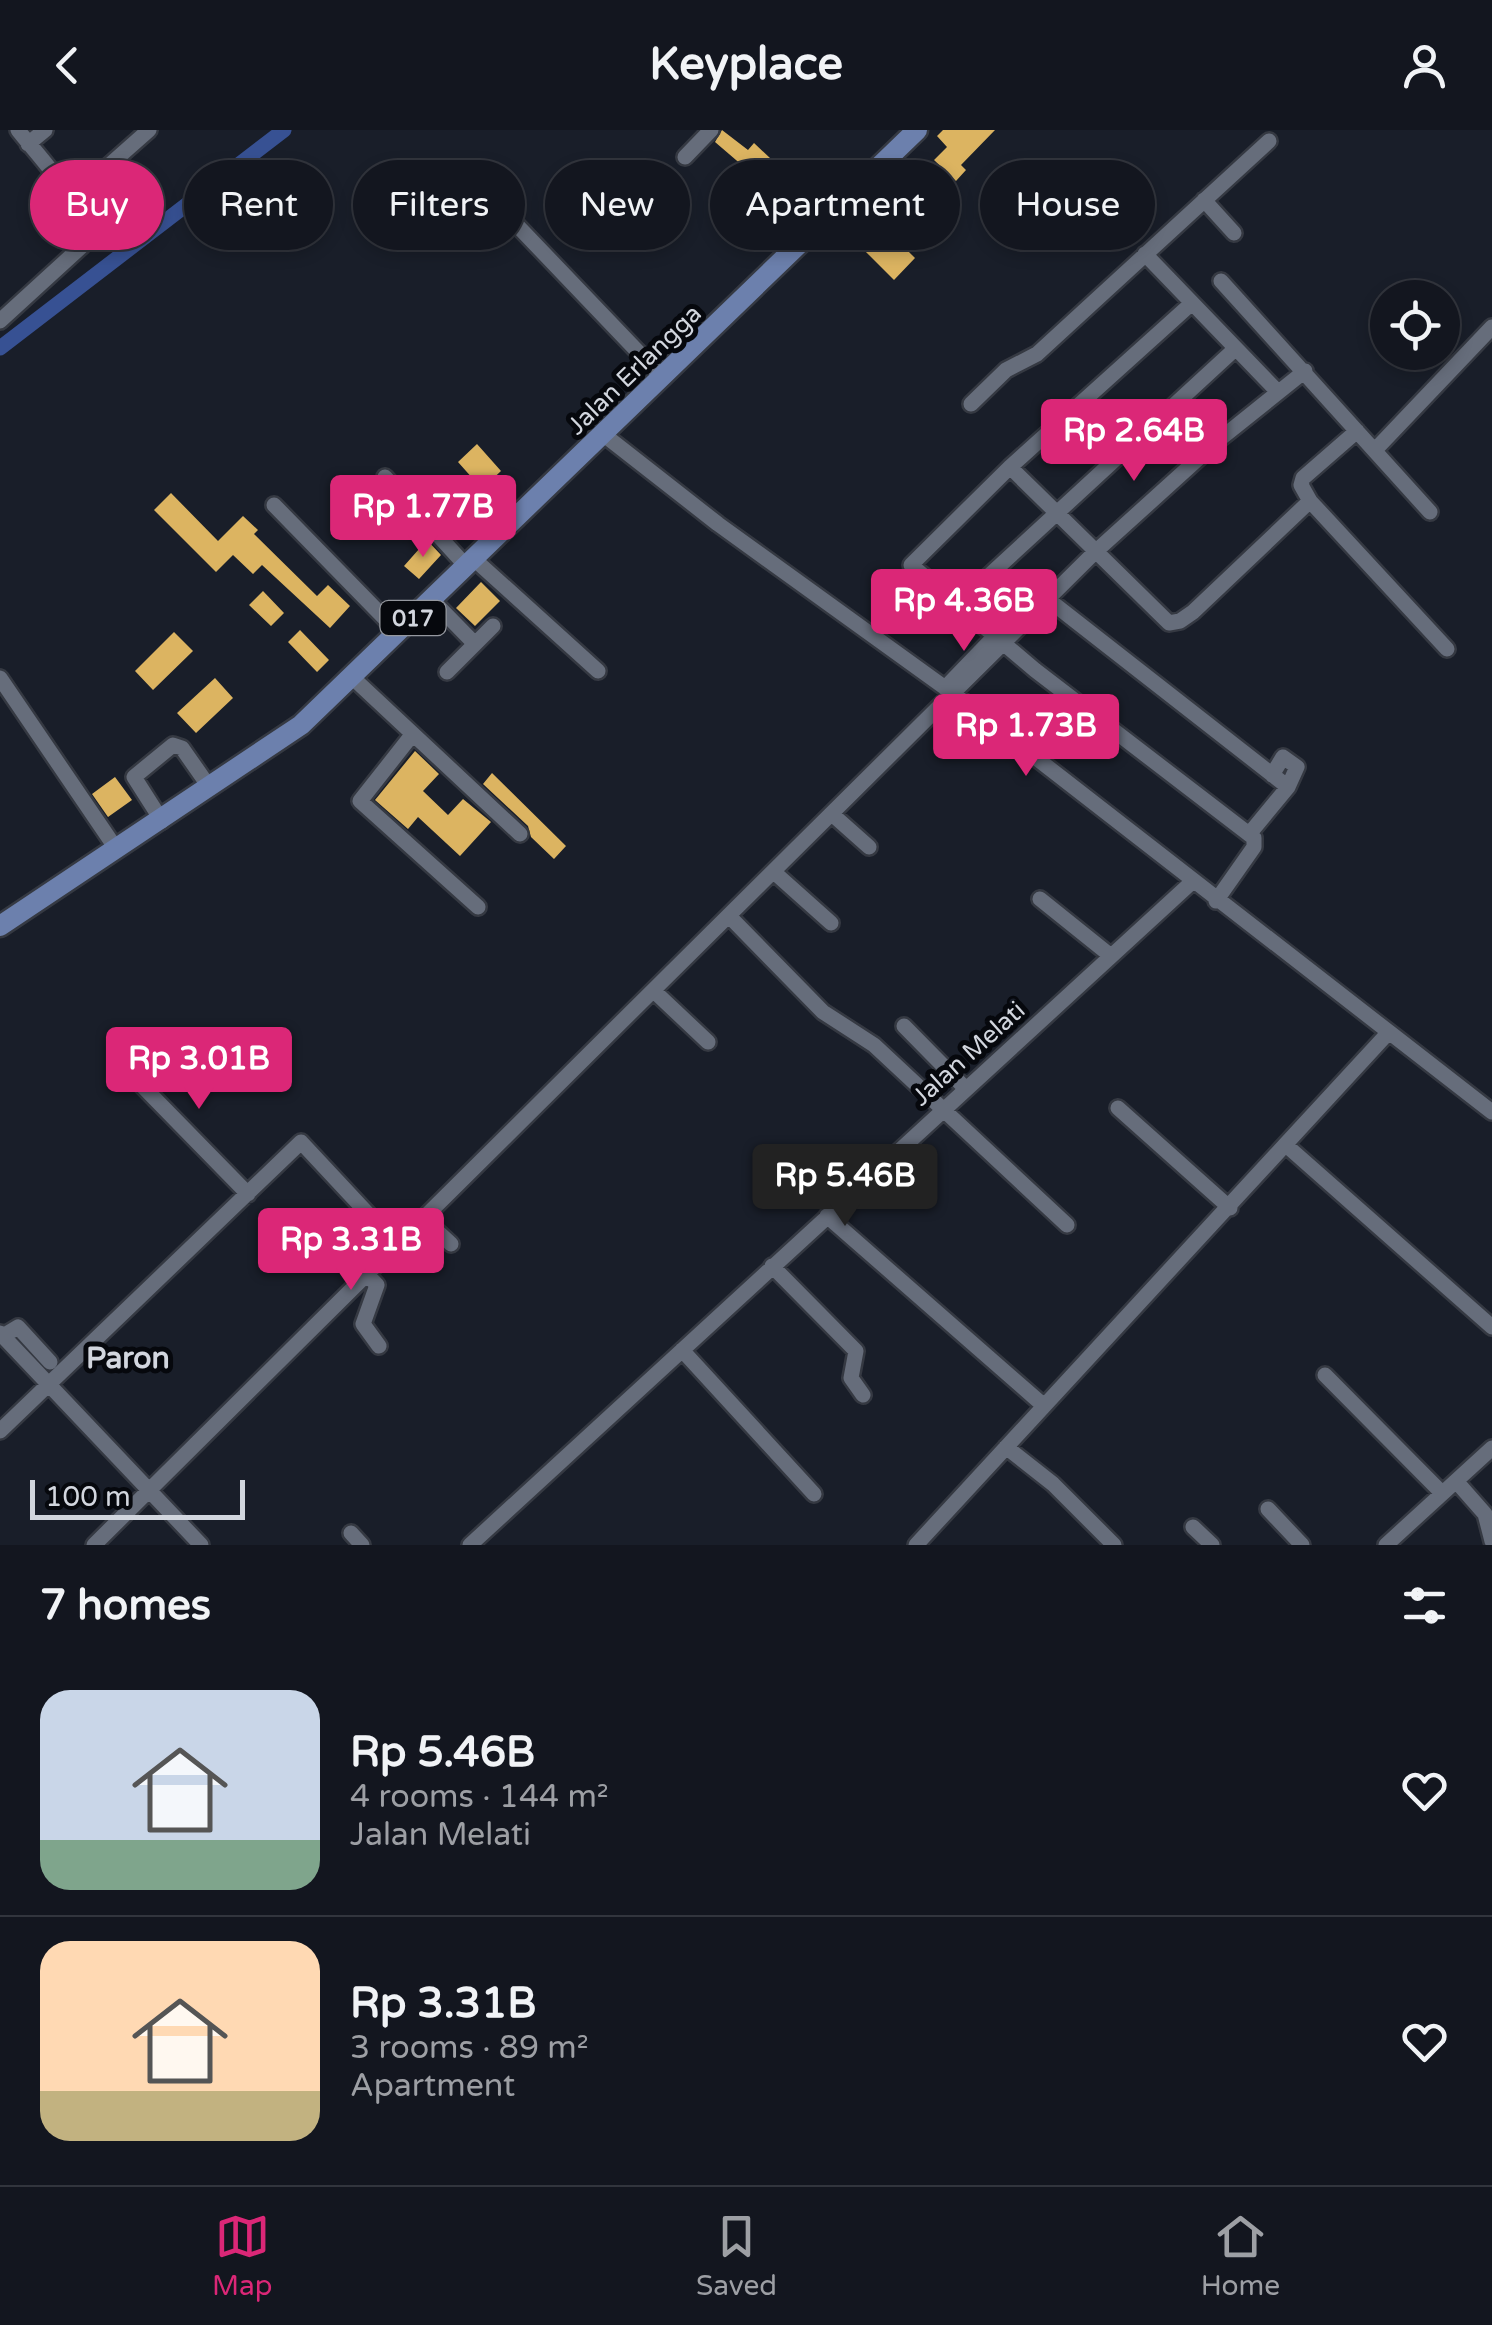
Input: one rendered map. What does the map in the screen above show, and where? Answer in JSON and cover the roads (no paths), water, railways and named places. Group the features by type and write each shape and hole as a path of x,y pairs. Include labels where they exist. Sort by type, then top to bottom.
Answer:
{"main road":[{"name":"Jalan Erlangga","path":"0,926 302,725 918,130"}],"street":[{"path":"18,130 41,160"},
{"path":"28,144 44,130"},
{"path":"115,160 149,130"},
{"path":"685,157 711,130"},
{"path":"971,404 1006,370 1036,354 1269,140"},
{"path":"1204,200 1234,233"},
{"path":"525,234 662,377"},
{"path":"0,321 78,250"},
{"path":"1145,254 1278,392"},
{"path":"1220,280 1430,512"},
{"path":"1192,303 912,561 913,570 1250,834 1254,847 1216,901"},
{"path":"1376,450 1492,327"},
{"path":"957,605 1235,349"},
{"path":"94,1545 834,815 1000,640 1050,600 1094,553 1305,371"},
{"path":"1357,431 1303,478 1301,485 1310,500 1447,650"},
{"path":"603,434 733,535 950,692 1492,1112"},
{"path":"1010,467 1160,619 1180,622 1310,500"},
{"path":"386,477 470,563 598,672"},
{"path":"274,506 398,632"},
{"path":"432,600 474,643"},
{"path":"1050,600 1288,788 1250,834"},
{"path":"447,672 493,626"},
{"path":"0,678 117,850"},
{"path":"353,678 520,834"},
{"path":"412,735 360,801 478,907"},
{"path":"162,821 134,777 173,746 182,748 210,788"},
{"path":"834,815 869,847"},
{"path":"774,873 831,923"},
{"name":"Jalan Melati","path":"470,1545 1192,882"},
{"path":"1040,899 1111,956"},
{"path":"730,918 823,1012 874,1045 1067,1225"},
{"path":"655,992 708,1042"},
{"path":"904,1026 966,1088"},
{"path":"916,1545 1389,1032"},
{"path":"118,1061 248,1194"},
{"path":"1118,1108 1230,1208"},
{"path":"0,1431 301,1142 398,1246"},
{"path":"1287,1146 1492,1327"},
{"path":"826,1216 1042,1405"},
{"path":"316,1220 378,1288 363,1324 380,1346"},
{"path":"425,1220 451,1244"},
{"path":"772,1266 856,1352 852,1378 863,1395"},
{"path":"50,1362 18,1328 1,1334 200,1545"},
{"path":"682,1350 814,1494"},
{"path":"1325,1374 1442,1494"},
{"path":"1006,1448 1053,1484 1114,1545"},
{"path":"1386,1545 1492,1448"},
{"path":"1456,1481 1485,1514 1492,1541"},
{"path":"1268,1510 1302,1545"},
{"path":"1193,1527 1212,1545"},
{"path":"928,1532 942,1545"}],"waterway":[{"path":"0,348 284,130"}],"district":[{"name":"Paron","path":"128,1358"}]}
